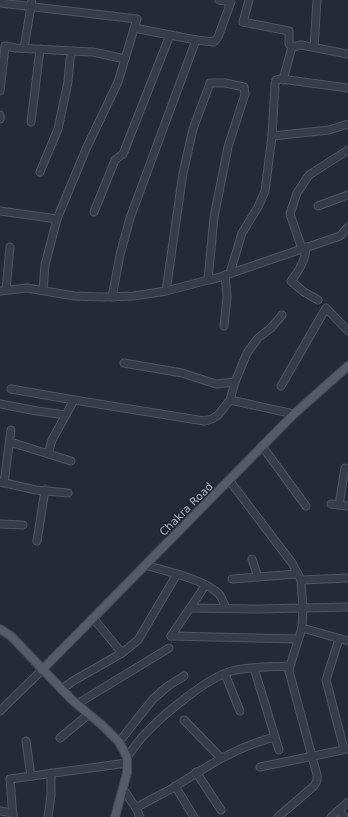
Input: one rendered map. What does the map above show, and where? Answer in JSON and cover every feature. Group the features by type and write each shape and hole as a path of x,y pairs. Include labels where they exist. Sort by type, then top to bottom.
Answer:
{"main road":[{"name":"Chakra Road","path":"42,670 294,414 348,366"},
{"path":"0,629 11,636 42,670 77,704 102,725 118,742 127,760 127,773 115,817"}],"street":[{"path":"134,28 170,36 214,42 218,37 230,2 219,0"},
{"path":"249,0 242,22 289,31 289,44 292,47 283,80"},
{"path":"314,48 316,0"},
{"path":"0,3 32,3 137,19 118,82 86,149 57,219 45,265 43,290"},
{"path":"24,48 32,3"},
{"path":"94,212 115,160 123,154 170,36"},
{"path":"112,297 120,255 130,218 196,40"},
{"path":"292,47 301,45 348,54"},
{"path":"0,91 5,46 40,50 93,52 125,59"},
{"path":"31,122 40,50"},
{"path":"40,172 58,129 68,82 72,51"},
{"path":"224,326 227,297 227,274 242,233 258,207 264,190 272,136 276,80 348,88"},
{"path":"166,291 183,173 192,136 210,83 216,82 244,87 245,94 226,154 214,217 208,280"},
{"path":"272,136 329,130 348,124"},
{"path":"318,300 304,292 291,281 306,254 290,214 297,193 309,175 348,150"},
{"path":"318,206 348,195"},
{"path":"0,211 57,219"},
{"path":"10,247 3,291 27,288 74,296 134,296 166,291 217,278 340,236 348,227"},
{"path":"281,386 326,308 348,331"},
{"path":"11,389 204,421 212,419 218,415 230,400 235,382 247,353 258,338 271,328 282,316"},
{"path":"124,363 182,373 216,384 235,382"},
{"path":"48,454 52,440 74,400"},
{"path":"230,400 294,414"},
{"path":"0,404 66,415"},
{"path":"11,430 2,482 26,489 68,493"},
{"path":"10,442 71,461"},
{"path":"262,446 306,506"},
{"path":"339,505 345,468 348,469"},
{"path":"229,480 292,563 300,577 303,608 302,628 289,671 312,756 317,781 314,786 278,817"},
{"path":"37,541 45,490"},
{"path":"331,504 348,506"},
{"path":"0,524 23,525"},
{"path":"252,559 258,577"},
{"path":"145,565 187,577 205,586 219,595 226,608"},
{"path":"62,689 73,681 122,653 138,640 177,574"},
{"path":"232,579 258,577 348,578"},
{"path":"205,586 171,636 298,639"},
{"path":"190,608 258,610 348,607"},
{"path":"93,618 122,653"},
{"path":"302,628 348,641"},
{"path":"260,767 346,749 326,680 338,639"},
{"path":"77,704 169,648"},
{"path":"0,811 13,815 10,778 52,773 127,760 145,734 164,716 207,683 232,671 290,666"},
{"path":"254,668 279,750"},
{"path":"0,711 42,670"},
{"path":"225,674 240,711"},
{"path":"118,742 153,698 184,676"},
{"path":"60,738 89,714"},
{"path":"184,720 221,758"},
{"path":"136,808 221,758 256,741 275,737"},
{"path":"26,741 31,776"},
{"path":"196,772 221,810"},
{"path":"48,817 52,773"},
{"path":"175,786 194,817"},
{"path":"123,789 136,808 140,817"},
{"path":"331,817 348,802"},
{"path":"339,810 344,817"}]}
